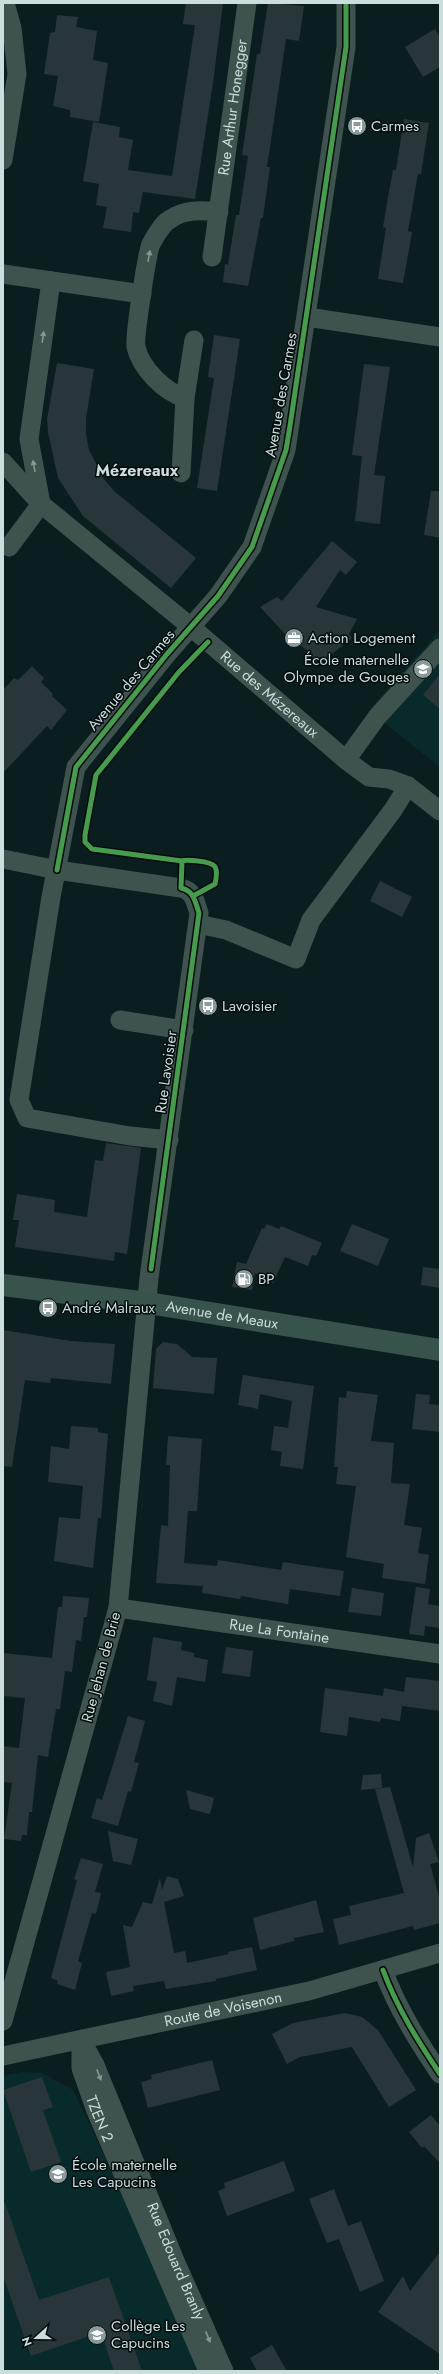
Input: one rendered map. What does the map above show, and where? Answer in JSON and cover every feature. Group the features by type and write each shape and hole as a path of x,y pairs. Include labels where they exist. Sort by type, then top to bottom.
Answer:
{"main road":[{"name":"Avenue de Meaux","path":"3,1285 148,1303 440,1350"}],"street":[{"path":"3,160 17,74 7,27 5,3"},
{"name":"Rue Arthur Honegger","path":"212,257 247,3"},
{"name":"Avenue des Carmes","path":"169,1140 130,1136 28,1118 19,1100 51,897 76,766 167,654 218,596 252,547 286,450 346,47 346,3"},
{"path":"185,398 173,394 147,370 136,347 142,294 151,245 168,220 196,209 219,212"},
{"path":"3,274 142,294"},
{"path":"9,546 41,504 29,439 51,281"},
{"path":"307,317 440,337"},
{"path":"181,473 185,398 194,340"},
{"name":"Rue des Mézereaux","path":"3,462 41,504 191,627 346,760 369,777 389,779 408,786 440,811"},
{"path":"346,760 377,717 440,648"},
{"path":"198,924 226,930 296,959 311,920 393,810 408,786"},
{"name":"Rue Lavoisier","path":"3,859 57,870 188,890 194,896 199,912 198,924 149,1278 148,1303"},
{"path":"120,1020 184,1030"},
{"name":"Rue Jehan de Brie","path":"3,2021 118,1608 148,1303"},
{"name":"Rue La Fontaine","path":"118,1608 440,1654"},
{"name":"Route de Voisenon","path":"4,2051 81,2040 309,1991 440,1953"},
{"path":"383,1970 392,1994 405,2018 440,2074"},
{"name":"TZEN 2","path":"81,2040 81,2068 96,2112 208,2371"},
{"name":"Rue Edouard Branly","path":"81,2040 95,2065 176,2263 224,2371"}],"shaded area":[{"name":"École maternelle Olympe de Gouges","path":"440,630 440,767 377,717 371,708"},
{"path":"23,2072 42,2073 73,2090 207,2371 3,2371 3,2076"}],"building":[{"path":"186,3 223,3 213,83 195,199 143,192 139,213 133,212 131,232 103,228 107,207 96,205 99,184 83,181 93,122 120,127 119,137 133,140 128,170 172,176 195,25 183,24"},
{"path":"268,3 304,6 299,41 286,39 267,167 270,167 263,218 261,218 248,286 223,282 225,264 228,265 236,215 239,215 248,156 242,155 257,54 260,54"},
{"path":"57,15 78,17 76,27 97,31 93,60 108,63 99,122 70,117 70,110 53,106 58,76 44,74 50,33 55,32"},
{"path":"435,29 440,37 440,67 423,77 405,47"},
{"path":"404,119 429,123 421,174 418,174 408,231 412,232 403,283 378,279 386,228 383,227 393,170 396,170"},
{"path":"214,335 240,339 217,491 197,488 214,378 208,377"},
{"path":"57,363 94,369 86,418 86,434 89,450 104,479 114,491 196,558 171,588 83,516 58,478 48,432 47,419"},
{"path":"364,364 390,367 374,475 385,476 380,524 355,521 362,456 352,455"},
{"path":"431,491 440,491 440,538 424,535"},
{"path":"332,541 357,562 346,575 340,570 316,607 357,619 349,634 352,638 319,664 307,657 308,651 287,636 260,607 277,597 282,601"},
{"path":"32,666 44,678 41,682 53,694 52,696 67,710 51,730 47,726 3,773 3,690 14,678 18,680"},
{"path":"440,674 440,709 423,695"},
{"path":"380,881 412,897 402,917 370,901"},
{"path":"106,1143 141,1148 127,1254 115,1252 114,1261 15,1247 19,1220 13,1220 17,1194 55,1200 54,1212 87,1217 95,1160 103,1161"},
{"path":"267,1224 279,1229 281,1226 322,1243 316,1256 312,1255 308,1266 285,1257 273,1283 255,1273 252,1290 232,1287 237,1262 246,1264 262,1228 264,1229"},
{"path":"352,1224 389,1239 378,1266 340,1251"},
{"path":"423,1267 440,1269 440,1288 421,1285"},
{"path":"3,1330 71,1341 115,1344 111,1384 51,1378 50,1383 25,1380 12,1467 3,1466"},
{"path":"163,1342 177,1344 192,1357 217,1358 214,1394 153,1388 156,1349"},
{"path":"243,1375 314,1386 303,1469 280,1466 282,1452 271,1450 274,1426 288,1428 292,1401 260,1394 258,1409 238,1405"},
{"path":"347,1391 378,1395 371,1441 394,1443 391,1483 410,1484 404,1525 422,1528 418,1553 429,1555 425,1584 382,1578 384,1564 346,1557 356,1486 336,1484 338,1467 334,1467 339,1397 346,1398"},
{"path":"416,1394 430,1395 429,1404 440,1405 440,1432 412,1429"},
{"path":"71,1426 98,1428 98,1432 108,1434 101,1518 98,1518 93,1568 54,1561 59,1517 80,1519 83,1486 48,1482 51,1446 69,1449"},
{"path":"168,1436 202,1439 197,1511 188,1511 184,1563 217,1566 218,1560 281,1570 283,1562 344,1571 340,1596 290,1589 288,1604 241,1596 240,1599 202,1593 203,1586 156,1583 161,1525 168,1526 170,1465 166,1465"},
{"path":"416,1587 430,1589 428,1604 440,1606 440,1628 425,1626 424,1636 409,1634"},
{"path":"352,1588 384,1593 381,1616 348,1612"},
{"path":"63,1596 89,1598 87,1617 84,1617 81,1641 76,1640 72,1672 65,1671 60,1709 56,1709 48,1757 38,1755 32,1812 29,1812 27,1835 22,1835 21,1841 4,1839 12,1783 3,1782 3,1746 19,1748 25,1698 3,1696 3,1653 52,1658 58,1607 62,1607"},
{"path":"153,1637 182,1642 181,1650 194,1653 194,1657 208,1660 205,1682 177,1677 172,1706 153,1701 157,1682 147,1680"},
{"path":"226,1647 253,1651 250,1677 222,1673"},
{"path":"406,1677 440,1681 440,1711 402,1706 400,1721 381,1718 380,1722 349,1717 347,1736 320,1732 325,1688 383,1696 384,1688 404,1692"},
{"path":"128,1716 145,1721 134,1762 139,1763 131,1792 128,1791 118,1826 91,1818 97,1798 102,1800"},
{"path":"381,1774 382,1788 361,1790 363,1775"},
{"path":"390,1787 413,1867 416,1838 429,1833 439,1862 430,1864 440,1900 440,1923 414,1930 413,1926 339,1945 333,1919 351,1915 349,1906 404,1893 375,1789"},
{"path":"186,1790 214,1798 210,1814 190,1809"},
{"path":"108,1831 138,1839 131,1865 113,1861"},
{"path":"81,1858 103,1864 95,1892 101,1893 96,1914 92,1913 78,1961 82,1963 75,1990 57,1984 58,1981 51,1978 77,1880 74,1879"},
{"path":"167,1876 178,1879 184,1896 164,1902 174,1953 185,1951 187,1963 229,1954 228,1952 252,1947 257,1970 216,1979 216,1981 166,1989 164,1981 133,1986 134,1991 111,1996 106,1972 130,1967 123,1925 132,1927 143,1902 152,1904 160,1878 162,1890"},
{"path":"316,1900 324,1932 294,1938 294,1941 260,1950 253,1918"},
{"path":"345,2013 362,2017 378,2030 416,2090 389,2107 352,2047 300,2057 287,2064 272,2034 293,2023"},
{"path":"212,2060 220,2090 148,2108 141,2082 152,2079 151,2075"},
{"path":"42,2077 53,2107 43,2110 61,2162 31,2172 3,2090"},
{"path":"431,2115 440,2126 440,2163 424,2146 422,2148 409,2132"},
{"path":"284,2161 295,2191 227,2216 218,2191 225,2188 224,2183"},
{"path":"334,2189 348,2226 361,2221 384,2281 360,2292 339,2239 327,2243 309,2199"},
{"path":"3,2203 5,2203 39,2300 109,2277 142,2371 114,2371 101,2332 31,2356 3,2276"},
{"path":"440,2252 440,2354 378,2312 403,2276 410,2291"},
{"path":"272,2345 287,2371 257,2371 250,2358"}],"cycle path":[{"path":"57,870 76,767 167,654 218,596 252,547 286,450 346,47 346,3"},
{"path":"182,861 92,849 85,842 85,835 96,775 179,672 208,642"},
{"path":"151,1269 199,913 195,901 189,891 181,888 182,861 188,860 212,864 215,866 217,873 215,884 193,896"},
{"path":"383,1970 401,2011 440,2074"}],"place":[{"name":"Carmes","path":"357,126"},
{"name":"Action Logement","path":"294,638"},
{"name":"École maternelle Olympe de Gouges","path":"423,669"},
{"name":"Lavoisier","path":"208,1006"},
{"name":"BP","path":"244,1279"},
{"name":"André Malraux","path":"48,1308"},
{"name":"École maternelle Les Capucins","path":"58,2174"},
{"name":"Collège Les Capucins","path":"97,2335"}],"district":[{"name":"Mézereaux","path":"137,470"}]}
